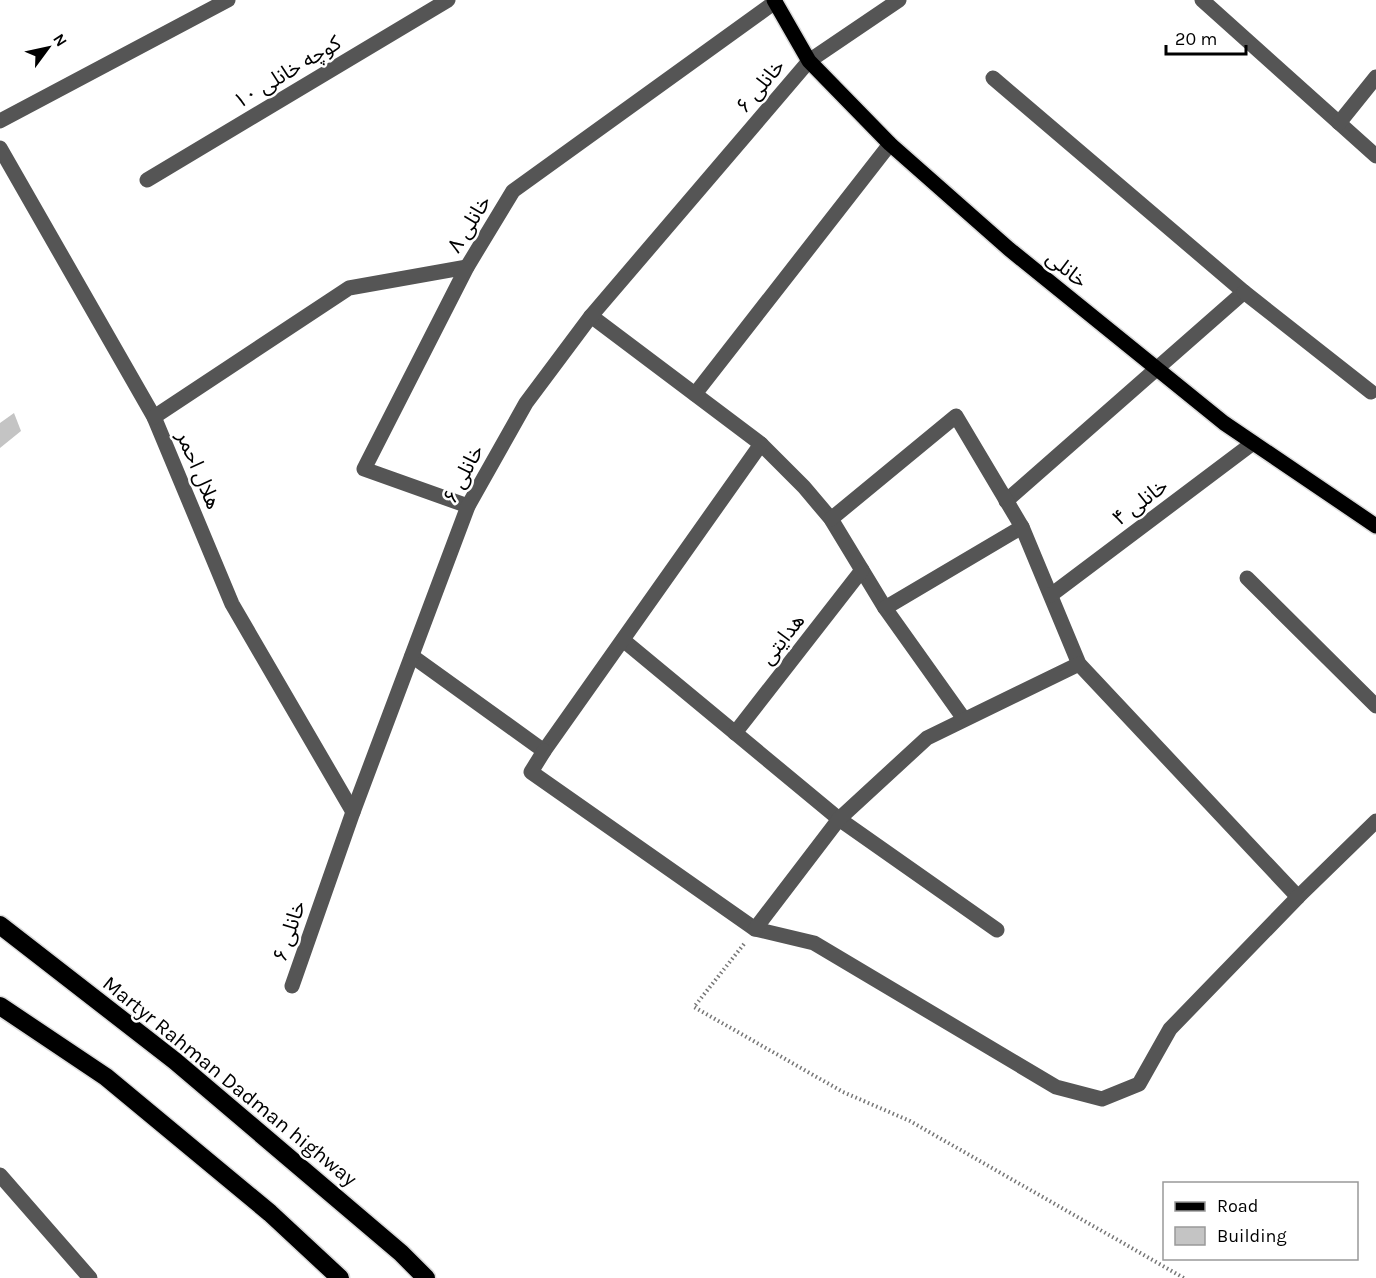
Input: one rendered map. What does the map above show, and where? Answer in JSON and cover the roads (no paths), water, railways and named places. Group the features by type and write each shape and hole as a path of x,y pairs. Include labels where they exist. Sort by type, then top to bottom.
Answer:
{"highway":[{"name":"Martyr Rahman Dadman highway","path":"0,925 174,1061 401,1253 426,1278"},
{"path":"0,1006 106,1077 270,1213 340,1278"}],"main road":[{"name":"خانلی","path":"775,1 809,61 890,144 1009,249 1224,423 1376,526"}],"street":[{"path":"0,121 228,0"},
{"name":"کوچه خانلی ۱۰","path":"147,180 448,0"},
{"name":"خانلی ۶","path":"292,986 353,812 468,506 526,403 591,316 809,61 898,0"},
{"path":"1202,0 1376,156"},
{"name":"خانلی ۸","path":"468,506 364,469 466,267 513,191 775,1"},
{"path":"1340,123 1376,77"},
{"path":"993,78 1244,292 1371,392"},
{"path":"695,394 890,144"},
{"name":"هلال احمر","path":"0,148 154,417 232,604 353,812"},
{"path":"154,417 349,288 466,267"},
{"path":"1006,501 1244,292"},
{"path":"591,316 761,444 804,487 831,519 885,608 964,719"},
{"path":"831,519 956,416 1022,527 1079,664 1298,897"},
{"name":"خانلی ۴","path":"1051,595 1253,443"},
{"path":"761,444 531,772 755,929 814,943 1056,1087 1102,1099 1139,1084 1170,1029 1298,897 1376,821"},
{"path":"885,608 1022,527"},
{"name":"هدایتی","path":"735,734 862,570"},
{"path":"1247,578 1376,706"},
{"path":"623,640 839,819 997,930"},
{"path":"412,656 544,752"},
{"path":"755,929 839,819 927,738 1079,664"},
{"path":"0,1175 90,1278"}]}
